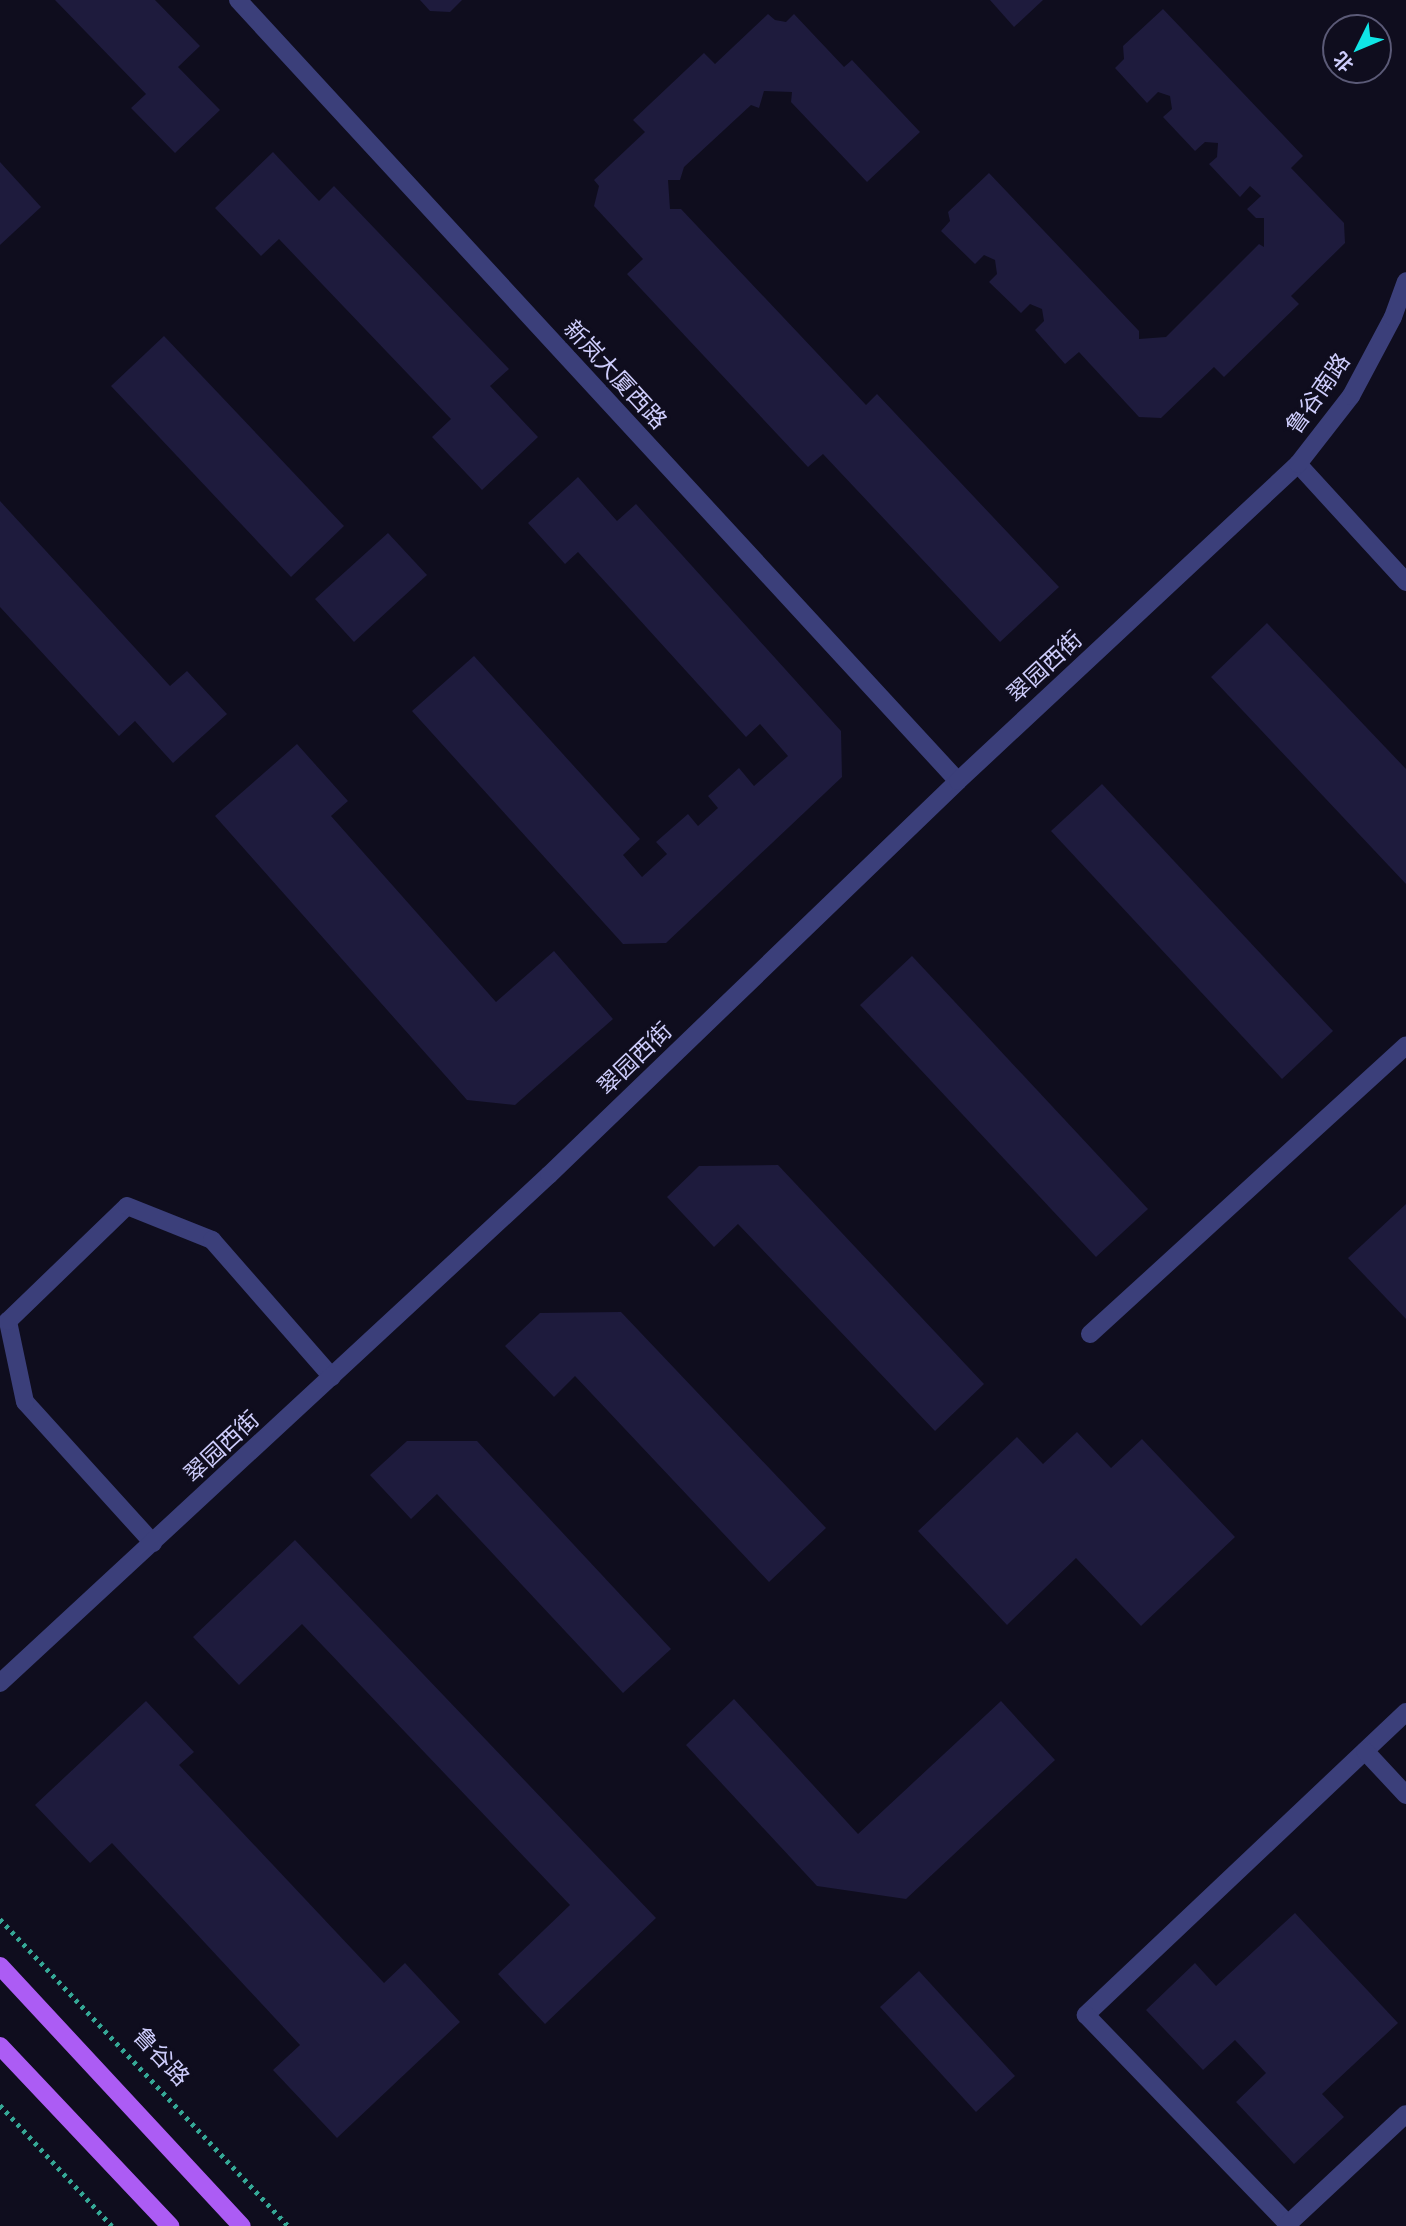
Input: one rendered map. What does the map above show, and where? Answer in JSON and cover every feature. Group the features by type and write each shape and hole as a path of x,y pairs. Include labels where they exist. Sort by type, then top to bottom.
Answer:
{"main road":[{"path":"0,1966 242,2226"},
{"path":"0,2046 170,2226"}],"street":[{"name":"新岚大厦西路","path":"238,0 958,780"},
{"name":"鲁谷南路","path":"1406,281 1393,317 1351,396 1298,464 1406,582"},
{"name":"翠园西街","path":"0,1684 549,1175 958,780 1298,464"},
{"path":"1090,1334 1406,1045"},
{"path":"153,1543 25,1402 8,1321 128,1206 212,1240 332,1377"},
{"path":"1406,1713 1086,2015 1288,2224 1406,2114"},
{"path":"1365,1751 1406,1796"}],"path":[{"name":"鲁谷路","path":"0,1919 288,2226"},
{"path":"0,2105 113,2226"}],"building":[{"path":"55,0 155,0 200,46 178,67 220,110 175,153 131,108 146,94"},
{"path":"420,0 462,0 450,12 430,11"},
{"path":"990,0 1043,0 1014,27"},
{"path":"1163,9 1303,156 1291,168 1344,223 1345,243 1291,296 1299,304 1224,377 1214,367 1161,418 1139,417 1079,352 1065,364 1035,330 1044,321 1042,309 1030,304 1021,313 989,282 997,274 995,260 984,255 975,264 941,231 950,221 948,212 989,173 1139,331 1139,339 1166,337 1259,244 1264,247 1264,218 1256,218 1247,209 1261,196 1250,186 1240,197 1209,164 1217,157 1218,143 1205,142 1195,151 1163,117 1172,109 1170,96 1158,92 1147,103 1115,68 1124,59 1123,46"},
{"path":"768,14 775,20 786,22 794,14 844,67 852,60 920,132 867,182 791,102 792,92 764,91 759,108 751,105 684,167 680,180 668,180 670,209 681,209 866,405 877,394 1059,587 1000,642 823,454 808,467 627,274 643,259 594,206 599,186 594,180 645,132 633,120 704,53 715,64"},
{"path":"273,152 319,201 334,186 509,369 490,386 538,437 482,490 432,437 451,419 279,239 261,256 215,208"},
{"path":"0,162 41,207 0,245"},
{"path":"164,336 344,526 291,577 111,386"},
{"path":"578,477 617,521 636,504 841,731 842,777 666,943 623,944 412,711 474,656 640,839 623,855 642,877 667,854 656,842 688,814 698,826 718,808 708,796 739,768 754,786 788,756 760,724 746,737 578,552 565,564 528,523"},
{"path":"0,501 170,686 187,671 227,714 173,763 135,721 119,736 0,607"},
{"path":"388,533 427,575 354,642 315,599"},
{"path":"1267,623 1406,769 1406,884 1211,677"},
{"path":"297,744 348,801 331,816 496,1002 554,951 613,1019 515,1105 467,1100 215,816"},
{"path":"1102,784 1333,1031 1282,1079 1051,831"},
{"path":"912,956 1148,1209 1096,1257 860,1005"},
{"path":"778,1165 984,1384 935,1431 738,1224 714,1247 667,1197 699,1166"},
{"path":"1406,1204 1406,1319 1348,1258"},
{"path":"621,1312 826,1528 769,1582 575,1376 554,1397 505,1346 540,1313"},
{"path":"1077,1432 1111,1468 1142,1439 1235,1537 1141,1626 1076,1558 1007,1625 918,1531 1017,1437 1043,1464"},
{"path":"407,1441 477,1441 671,1649 623,1693 437,1494 411,1519 370,1475"},
{"path":"295,1540 656,1918 545,2024 498,1974 570,1905 302,1624 239,1685 193,1637"},
{"path":"734,1699 858,1834 1001,1701 1055,1760 906,1899 817,1886 686,1745"},
{"path":"146,1701 194,1752 179,1765 384,1983 405,1963 460,2022 337,2138 273,2070 300,2045 112,1843 90,1863 35,1805"},
{"path":"1295,1913 1398,2023 1322,2094 1344,2117 1294,2164 1236,2102 1266,2073 1235,2040 1203,2070 1146,2010 1195,1963 1216,1986"},
{"path":"919,1971 1015,2076 976,2112 880,2007"}]}
